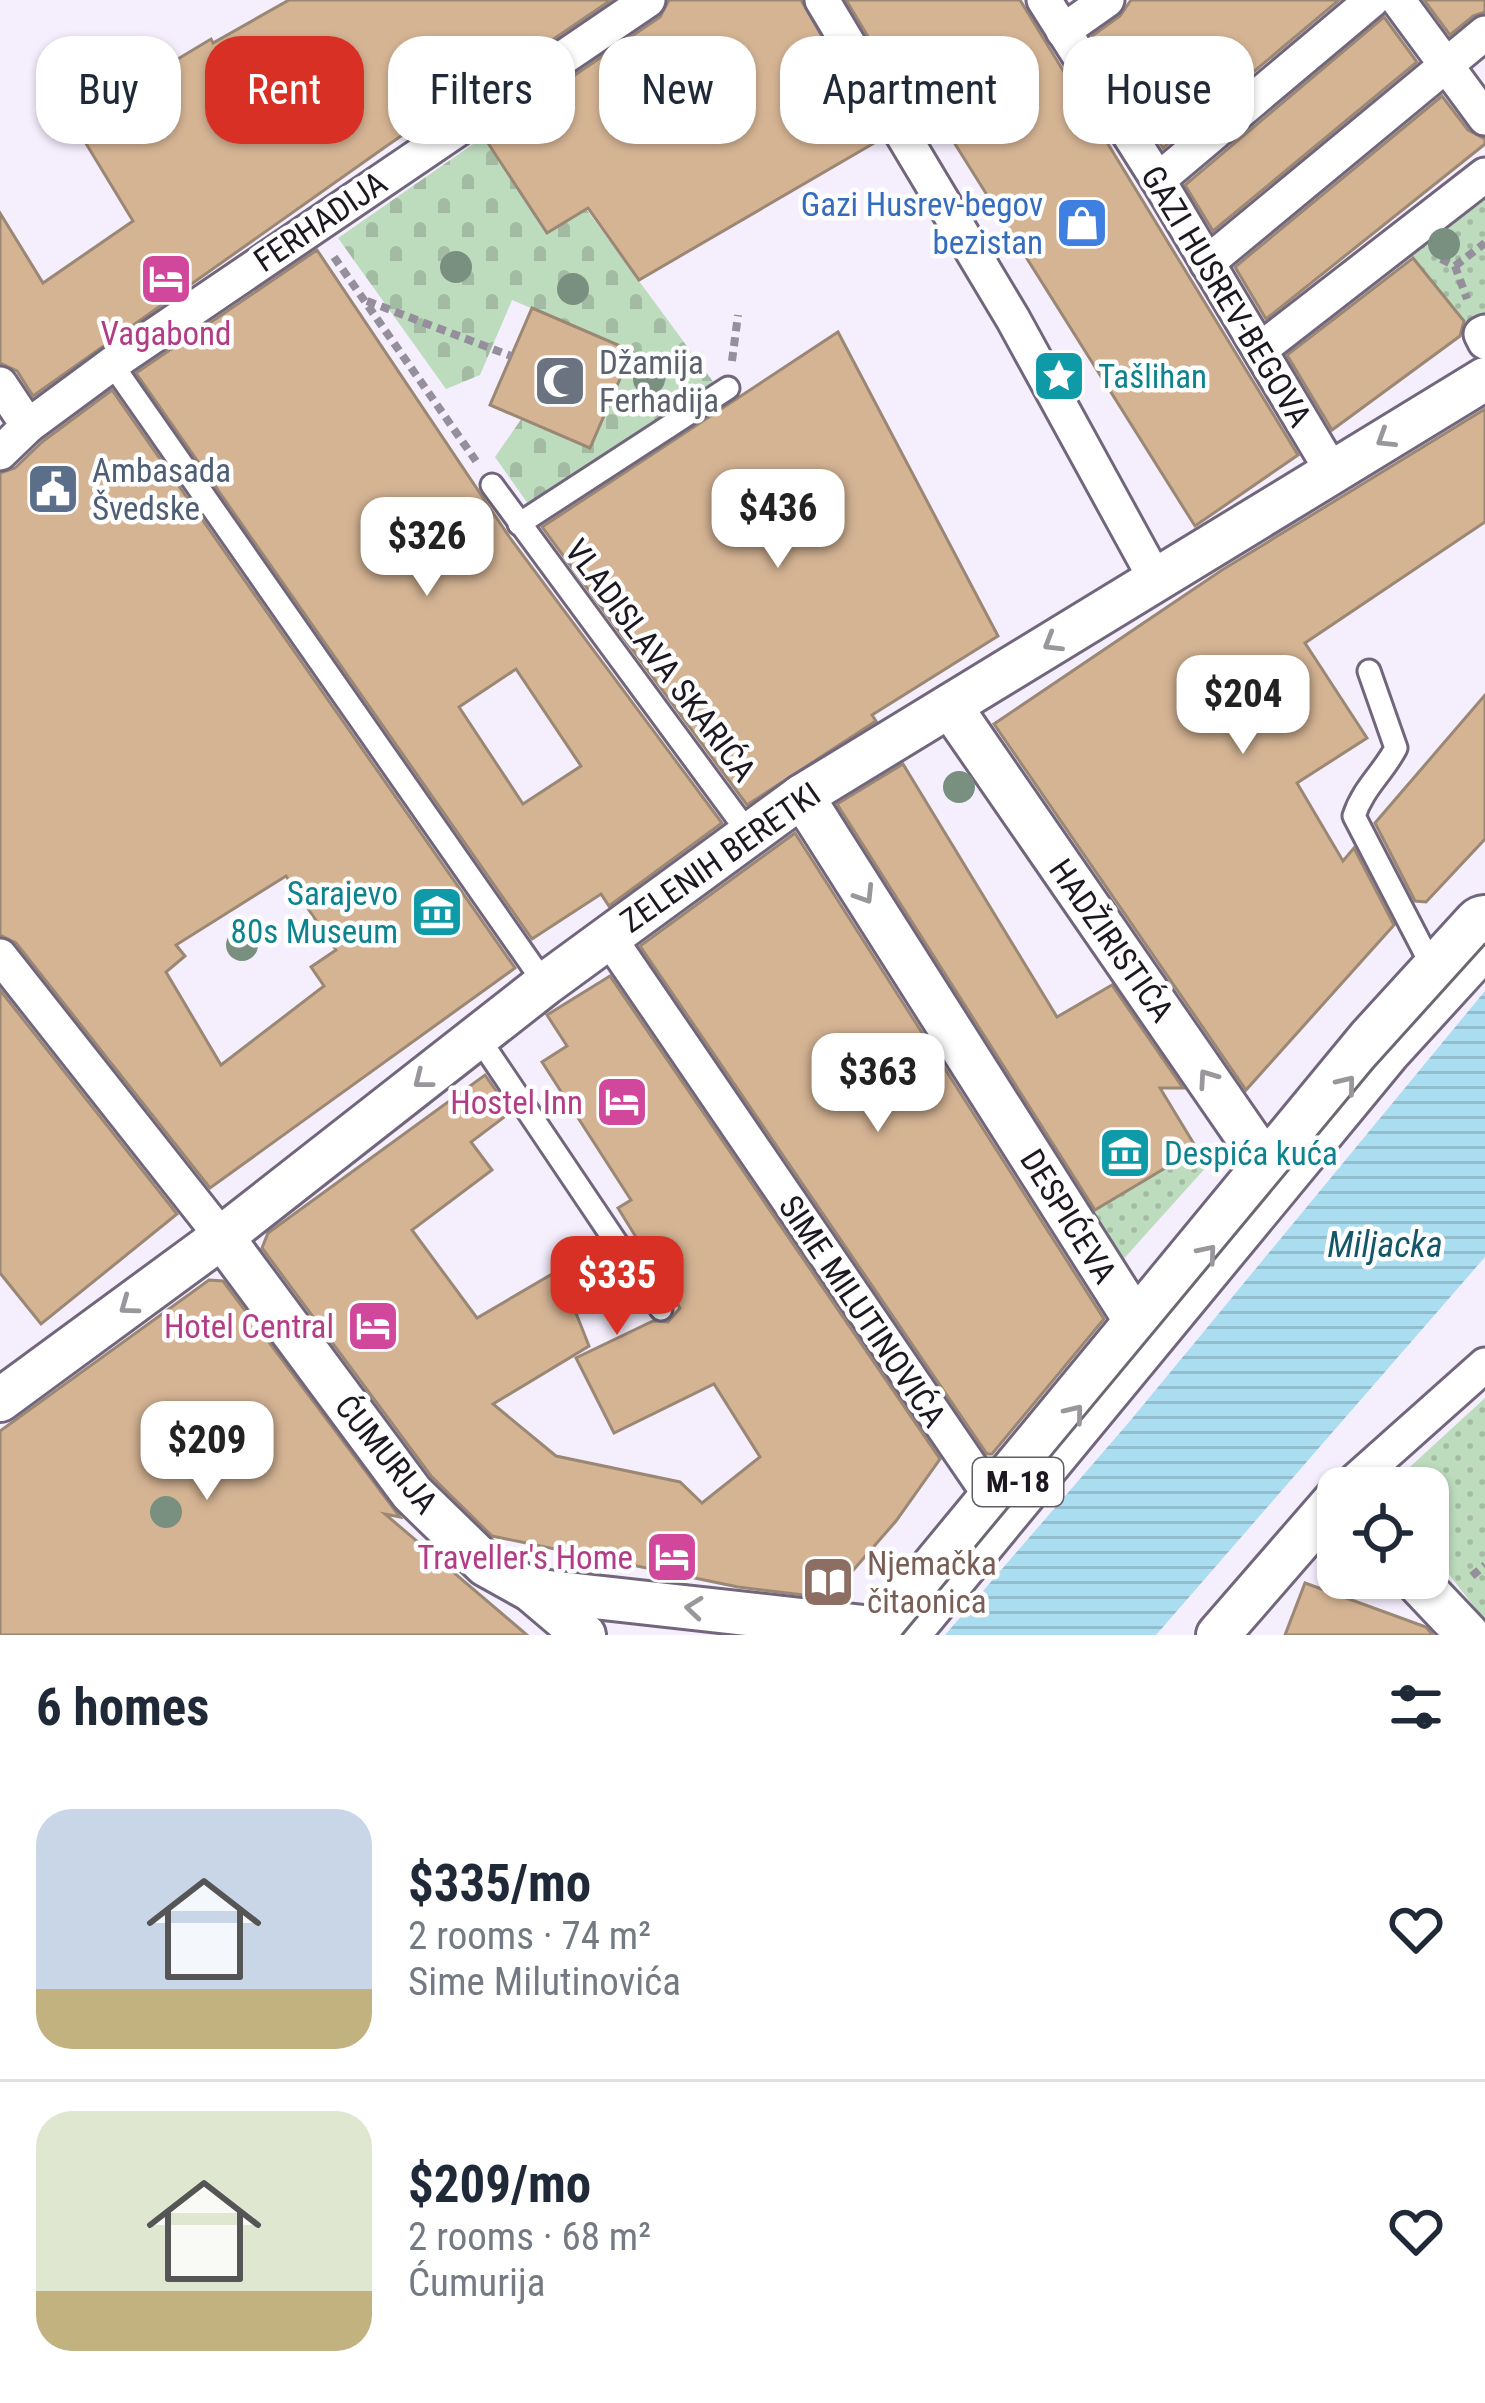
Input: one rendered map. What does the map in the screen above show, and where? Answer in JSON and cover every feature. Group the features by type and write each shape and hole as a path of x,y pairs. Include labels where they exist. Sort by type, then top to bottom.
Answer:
{"main road":[{"name":"M-18","path":"894,1634 1273,1174 1485,929"}],"street":[{"name":"FERHADIJA","path":"0,453 28,426 112,364 648,0"},
{"path":"822,0 1013,320 1156,580"},
{"name":"GAZI HUSREV-BEGOVA","path":"1044,0 1332,471"},
{"path":"1063,31 1107,0"},
{"path":"1158,180 1372,0"},
{"path":"1398,0 1485,118"},
{"path":"1207,263 1485,34"},
{"path":"1261,349 1485,175"},
{"name":"ZELENIH BERETKI","path":"0,1400 223,1237 544,984 802,796 1485,379"},
{"path":"0,384 28,426"},
{"name":"HADŽIRISTIĆA","path":"950,706 1273,1174"},
{"name":"DESPIĆEVA","path":"802,796 1142,1331"},
{"name":"SIME MILUTINOVIĆA","path":"608,936 998,1507"},
{"path":"0,956 223,1237"},
{"name":"ĆUMURIJA","path":"223,1237 412,1493 486,1565 531,1590 584,1635"},
{"path":"1371,1467 1485,1365"},
{"path":"1218,1635 1317,1521"},
{"name":"ĆUMURIJA","path":"531,1590 894,1634"},
{"path":"1434,1599 1468,1635"}],"lane":[{"path":"112,364 544,984"},
{"name":"VLADISLAVA SKARIĆA","path":"519,524 728,388"},
{"name":"VLADISLAVA SKARIĆA","path":"492,485 750,835"},
{"path":"1369,671 1396,748 1385,768 1362,791 1354,816 1438,978"},
{"path":"478,1037 661,1309"}],"path":[{"path":"313,226 492,485"},
{"path":"1406,236 1455,266 1484,336"},
{"path":"1455,266 1485,243"},
{"path":"365,301 511,356"}],"green space":[{"path":"473,144 486,144 547,233 586,209 717,387 531,508 495,457 522,418 591,447 632,351 512,300 480,375 446,389 338,238"},
{"path":"1485,196 1485,317 1470,328 1409,253"},
{"path":"1197,1149 1208,1165 1119,1264 1088,1215"},
{"path":"1485,1398 1485,1621 1449,1574 1449,1467 1410,1467"}],"water":[{"name":"Miljacka","path":"1485,991 1485,1257 1156,1635 945,1635 1130,1421"}],"building":[{"path":"289,0 611,0 558,36 388,36 389,144 33,396 17,371 0,363 0,213 43,283 133,221 86,144 181,144 181,57 205,43 205,144 364,144 364,36 225,36"},
{"path":"669,0 801,0 822,36 780,36 780,144 872,144 639,280 588,208 547,233 489,144 575,144 575,75 599,59 599,144 756,144 756,36 632,36 660,17"},
{"name":"Gazi Husrev-begov bezistan","path":"846,0 1020,0 1063,70 1063,144 1108,144 1298,455 1195,526 955,144 1039,144 1039,36 868,36"},
{"path":"1131,0 1339,0 1254,71 1254,36 1092,36 1120,16"},
{"path":"1424,0 1485,0 1485,12 1450,35"},
{"path":"1384,17 1417,62 1213,231 1185,185 1234,144 1254,144 1254,127"},
{"path":"1442,96 1485,144 1266,319 1235,267"},
{"path":"317,250 510,538 722,823 609,906 601,894 532,939 136,373","holes":["516,669 581,766 523,804 459,707"]},
{"path":"1413,258 1464,321 1460,336 1332,430 1287,355"},
{"name":"Džamija Ferhadija","path":"532,308 632,351 590,448 490,405"},
{"path":"838,332 998,636 872,715 876,721 747,805 542,527"},
{"path":"112,390 515,968 210,1188 16,943 0,935 0,473 15,468","holes":["286,876 336,950 311,967 324,986 221,1065 166,972 185,956 176,945"]},
{"path":"1485,409 1485,522 1305,643 1367,738 1297,783 1343,861 1354,848 1394,925 1246,1090 994,724 1222,570"},
{"path":"1485,695 1485,839 1426,902 1415,901 1375,823"},
{"path":"903,764 1057,1017 1112,985 1183,1088 1160,1088 1197,1149 1095,1210 837,804"},
{"path":"795,833 1104,1319 992,1454 987,1454 640,946"},
{"path":"610,976 940,1459 896,1521 829,1598 738,1587 492,1536 431,1476 262,1248 268,1233 485,1075 511,1112 471,1142 492,1170 412,1230 477,1318 559,1270 589,1346 493,1404 556,1456 680,1482 702,1503 760,1457 714,1384 614,1433 576,1358 653,1321 668,1322 680,1308 618,1208 631,1200 542,1062 567,1046 547,1015"},
{"path":"0,990 177,1214 41,1324 0,1273"},
{"path":"209,1280 223,1281 400,1517 385,1514 527,1635 0,1635 0,1431"},
{"path":"1305,1583 1317,1587 1317,1599 1349,1599 1426,1627 1433,1635 1285,1635"}],"tram line":[{"path":"902,1635 1373,1068 1485,944"}],"place":[{"name":"Gazi Husrev-begov bezistan","path":"1082,223"},
{"name":"Vagabond","path":"166,279"},
{"name":"Tašlihan","path":"1059,376"},
{"name":"Džamija Ferhadija","path":"560,381"},
{"name":"Ambasada Švedske","path":"53,489"},
{"name":"Sarajevo 80s Museum","path":"437,912"},
{"name":"Hostel Inn","path":"622,1102"},
{"name":"Despića kuća","path":"1125,1153"},
{"name":"Hotel Central","path":"373,1326"},
{"name":"Traveller's Home","path":"672,1557"},
{"name":"Njemačka čitaonica","path":"828,1582"}]}
